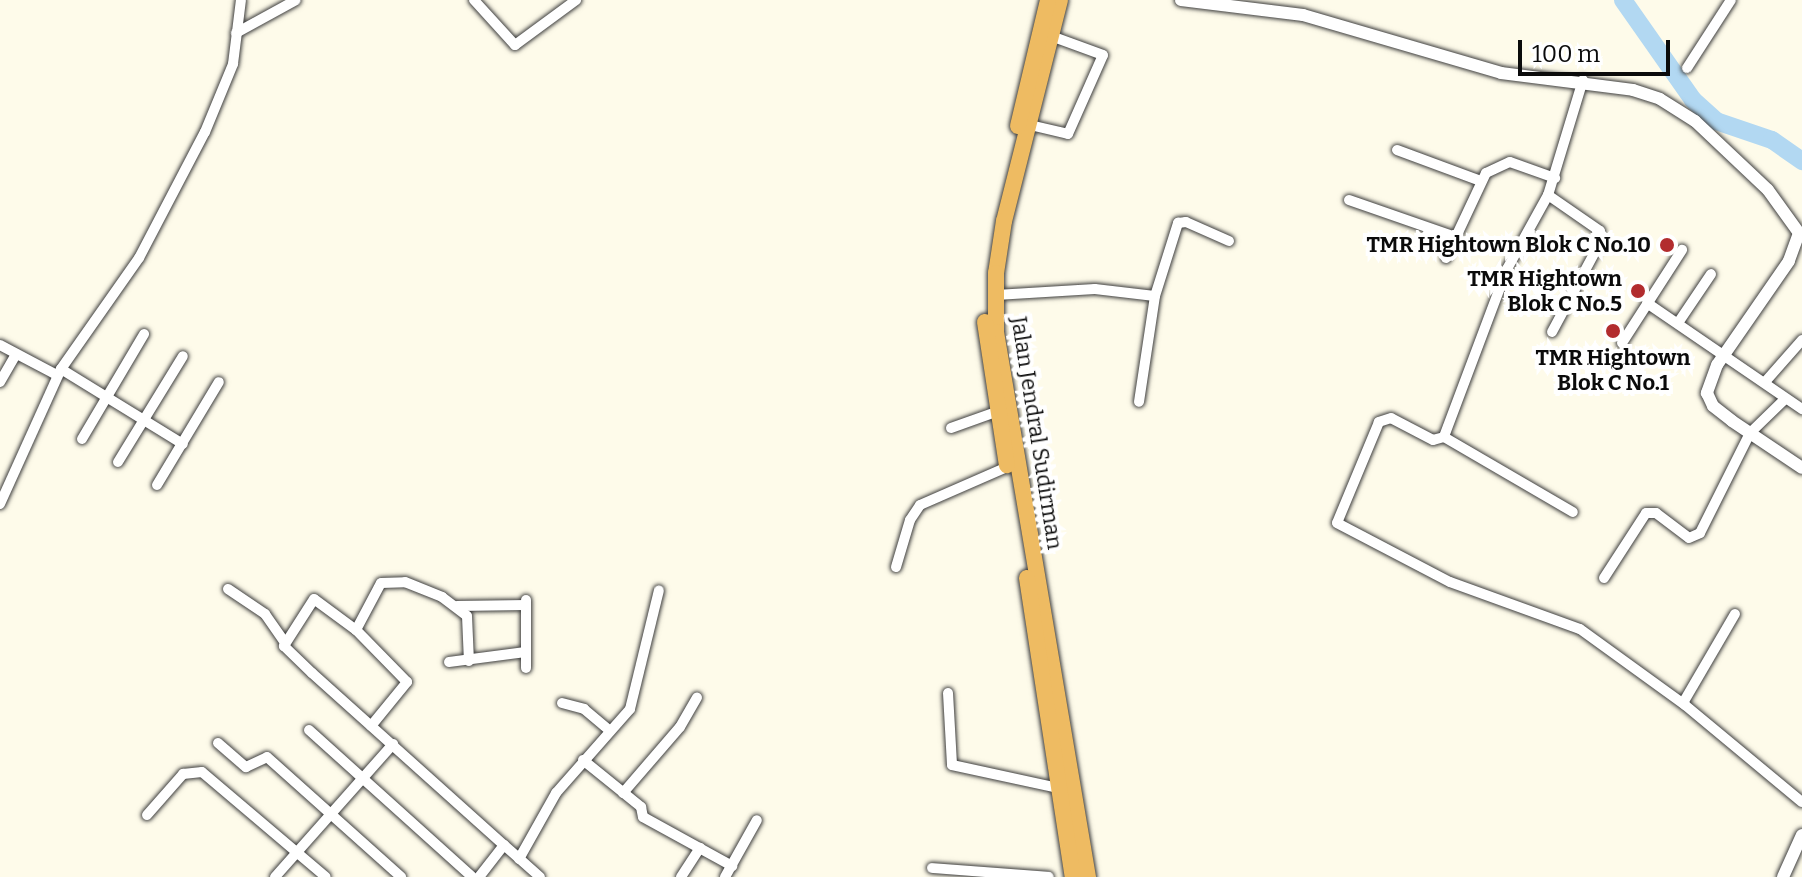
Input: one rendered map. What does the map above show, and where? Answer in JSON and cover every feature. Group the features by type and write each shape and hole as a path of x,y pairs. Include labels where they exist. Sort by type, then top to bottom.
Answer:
{"highway":[{"name":"Jalan Jendral Sudirman","path":"1048,0 1048,35 1030,125 1004,221 996,295 1002,371 1088,877"},
{"name":"Jalan Jendral Sudirman","path":"1060,0 989,248 986,334 996,412 1073,877"}],"street":[{"path":"0,504 59,372 139,258 175,193 224,90 241,0"},
{"path":"236,33 296,0"},
{"path":"474,0 515,45 576,0"},
{"path":"1181,0 1303,15 1501,73 1583,80 1643,93 1684,114 1768,190 1797,225 1794,251 1724,354 1707,393 1713,406 1802,468"},
{"path":"1687,68 1731,0"},
{"path":"1030,125 1068,134 1103,55 1048,35"},
{"path":"1444,437 1507,269 1555,178 1583,80"},
{"path":"1397,150 1481,181"},
{"path":"1446,258 1481,181 1495,167 1510,162 1555,178"},
{"path":"1548,195 1600,231 1596,250 1552,332"},
{"path":"1349,200 1455,237"},
{"path":"1139,402 1155,296 1178,223 1186,222 1229,241"},
{"path":"1622,343 1682,250"},
{"path":"1678,323 1711,274"},
{"path":"996,295 1104,289 1155,296"},
{"path":"1647,303 1802,409"},
{"path":"82,439 144,334"},
{"path":"1765,382 1802,340"},
{"path":"0,345 106,397 183,444"},
{"path":"0,382 16,354"},
{"path":"118,462 183,356"},
{"path":"157,485 219,382"},
{"path":"1604,578 1646,513 1656,513 1689,538 1700,533 1750,433 1785,399"},
{"path":"951,428 996,412"},
{"path":"1573,512 1444,437 1433,440 1391,418 1379,422 1337,523 1450,582 1574,626 1683,703 1802,802"},
{"path":"896,567 910,520 920,505 1007,467"},
{"path":"356,630 386,580 405,582 457,606 467,616 469,661"},
{"path":"228,589 265,614 284,641 371,726 540,877"},
{"path":"519,859 556,793 630,709 659,590"},
{"path":"284,641 317,598 356,630 407,682 371,726"},
{"path":"457,606 526,602 526,668"},
{"path":"1683,703 1735,614"},
{"path":"449,662 525,652"},
{"path":"948,693 952,765 1058,788"},
{"path":"623,793 680,727 697,698"},
{"path":"562,703 584,709 609,730"},
{"path":"309,730 472,877"},
{"path":"218,743 246,767 269,759 401,877"},
{"path":"275,877 333,817 393,744"},
{"path":"583,760 641,807 643,817 732,866"},
{"path":"147,815 190,770 202,772 235,796 326,877"},
{"path":"725,877 757,820"},
{"path":"1783,877 1802,835"},
{"path":"479,877 504,845"},
{"path":"681,877 700,848"},
{"path":"932,868 1049,877"}],"waterway":[{"path":"1623,0 1693,100 1716,121 1772,140 1802,161"}],"place":[{"name":"TMR Hightown Blok C No.10","path":"1667,245"},
{"name":"TMR Hightown Blok C No.5","path":"1638,291"},
{"name":"TMR Hightown Blok C No.1","path":"1613,331"}]}
